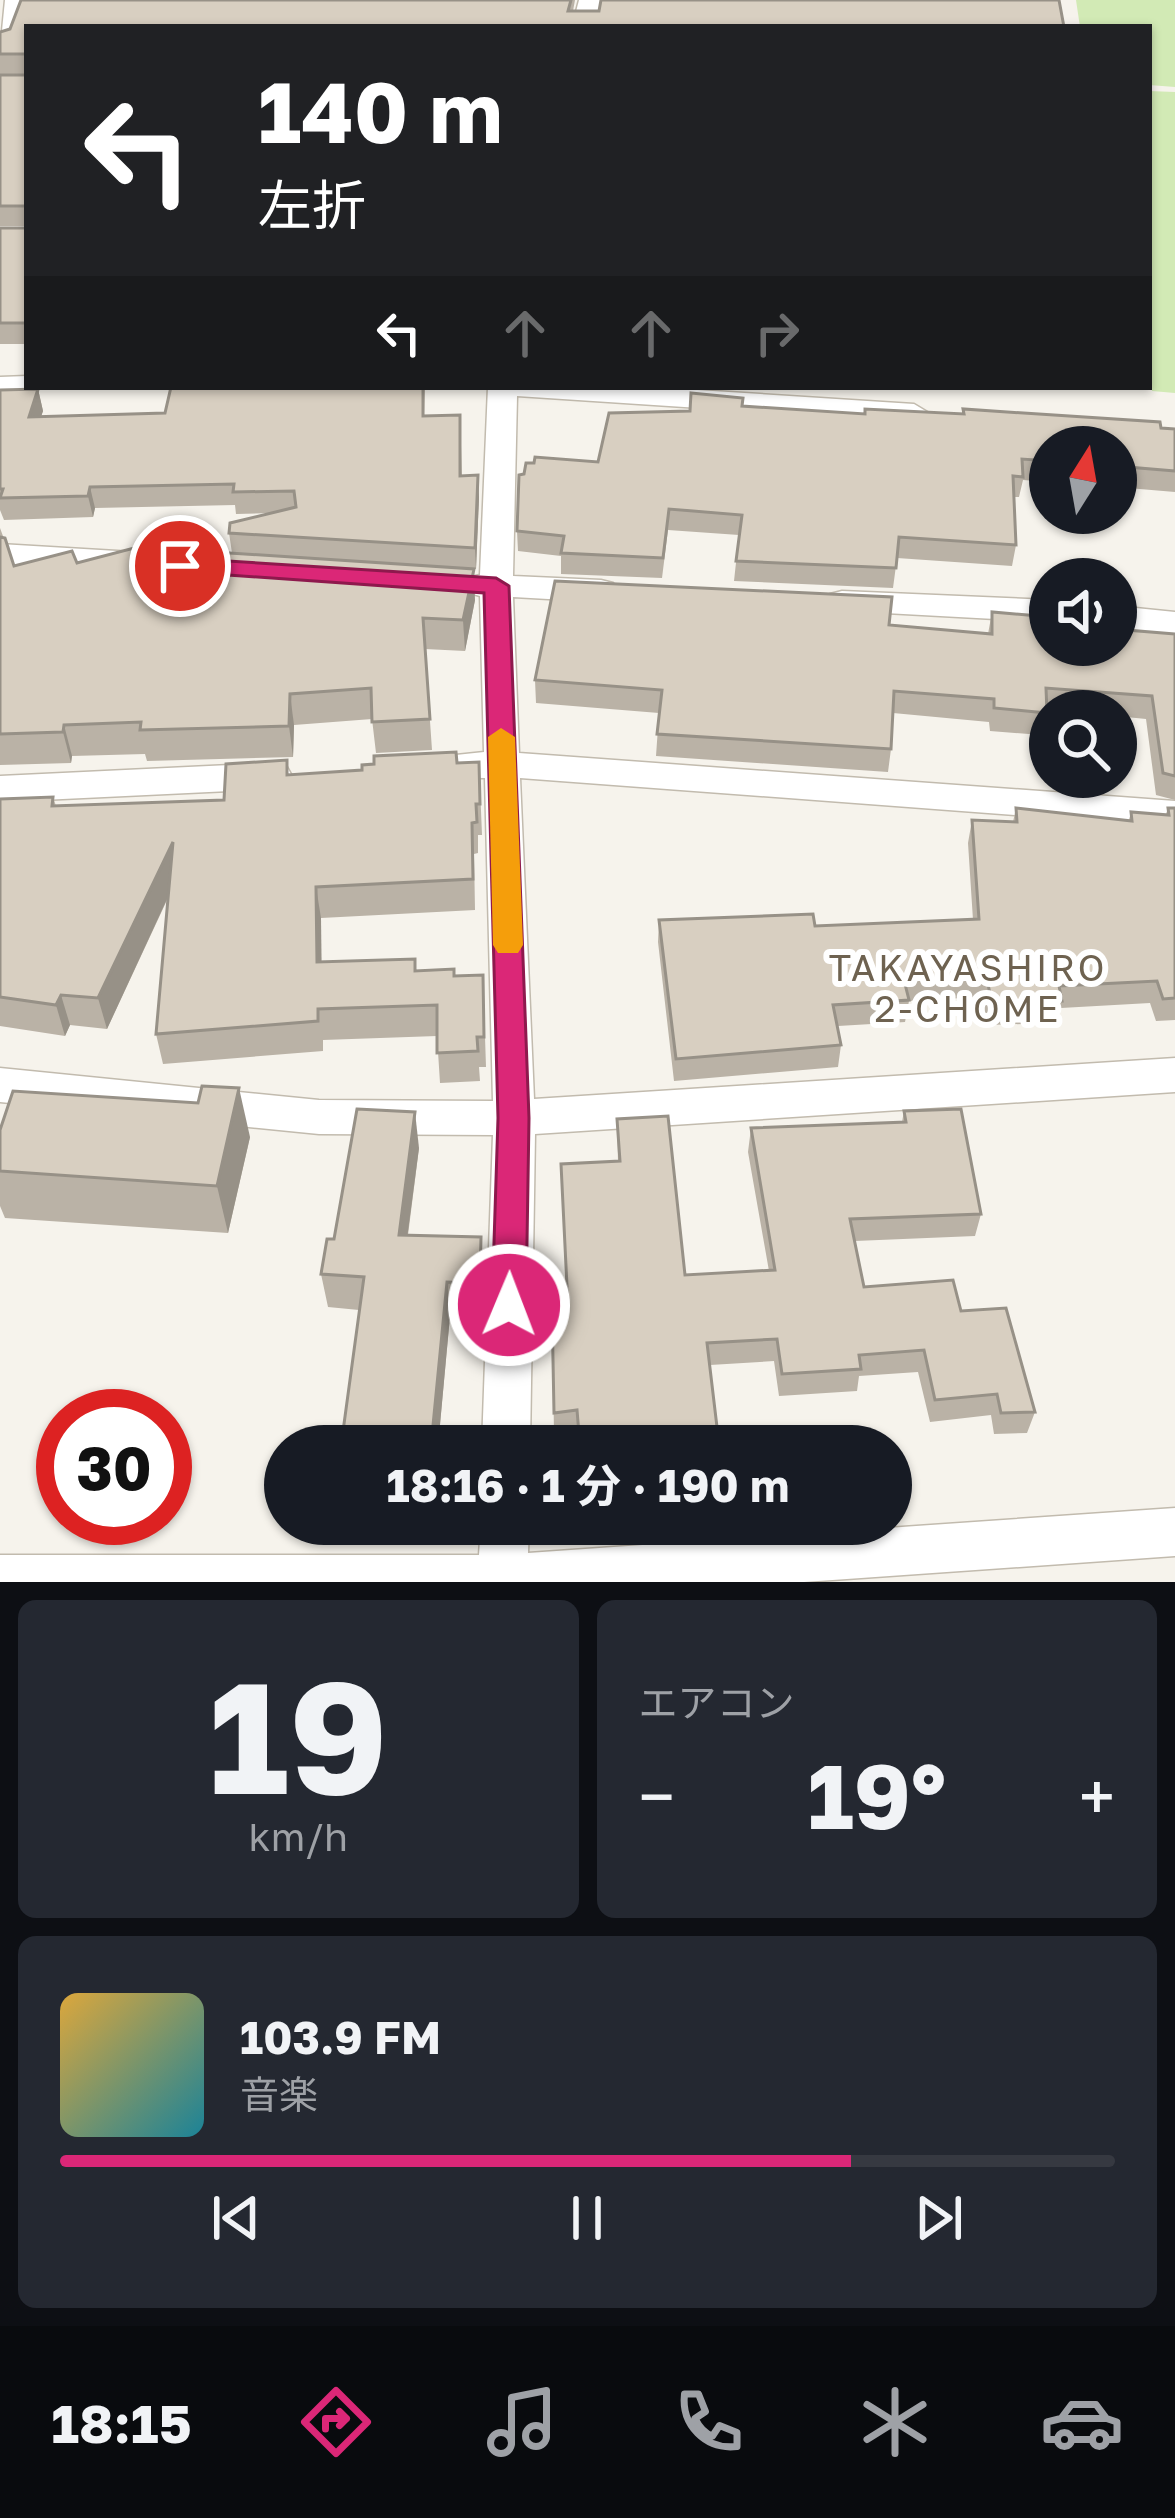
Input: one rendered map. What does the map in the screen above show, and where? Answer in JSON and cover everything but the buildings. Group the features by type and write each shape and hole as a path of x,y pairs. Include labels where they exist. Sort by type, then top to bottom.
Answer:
{"street":[{"path":"0,44 21,5"},
{"path":"503,390 496,586 514,1118 507,1425"},
{"path":"563,390 940,414"},
{"path":"0,554 165,564"},
{"path":"449,583 634,592"},
{"path":"819,601 1029,610"},
{"path":"1137,619 1175,623"},
{"path":"406,769 502,764 1175,814"},
{"path":"0,789 311,774"},
{"path":"3,1096 319,1117 514,1118 1175,1076"},
{"path":"0,1579 503,1581 1175,1532"},
{"path":"503,1581 504,1545"}],"green space":[{"path":"1076,0 1175,0 1175,87 1152,85 1152,24 1080,24"},
{"path":"1152,91 1175,92 1175,393 1152,391"}],"slow traffic":[{"path":"501,737 508,945"}],"district":[{"name":"TAKAYASHIRO 2-CHOME","path":"968,988"}],"route":[{"path":"180,566 496,586 514,1118 509,1305"}]}
